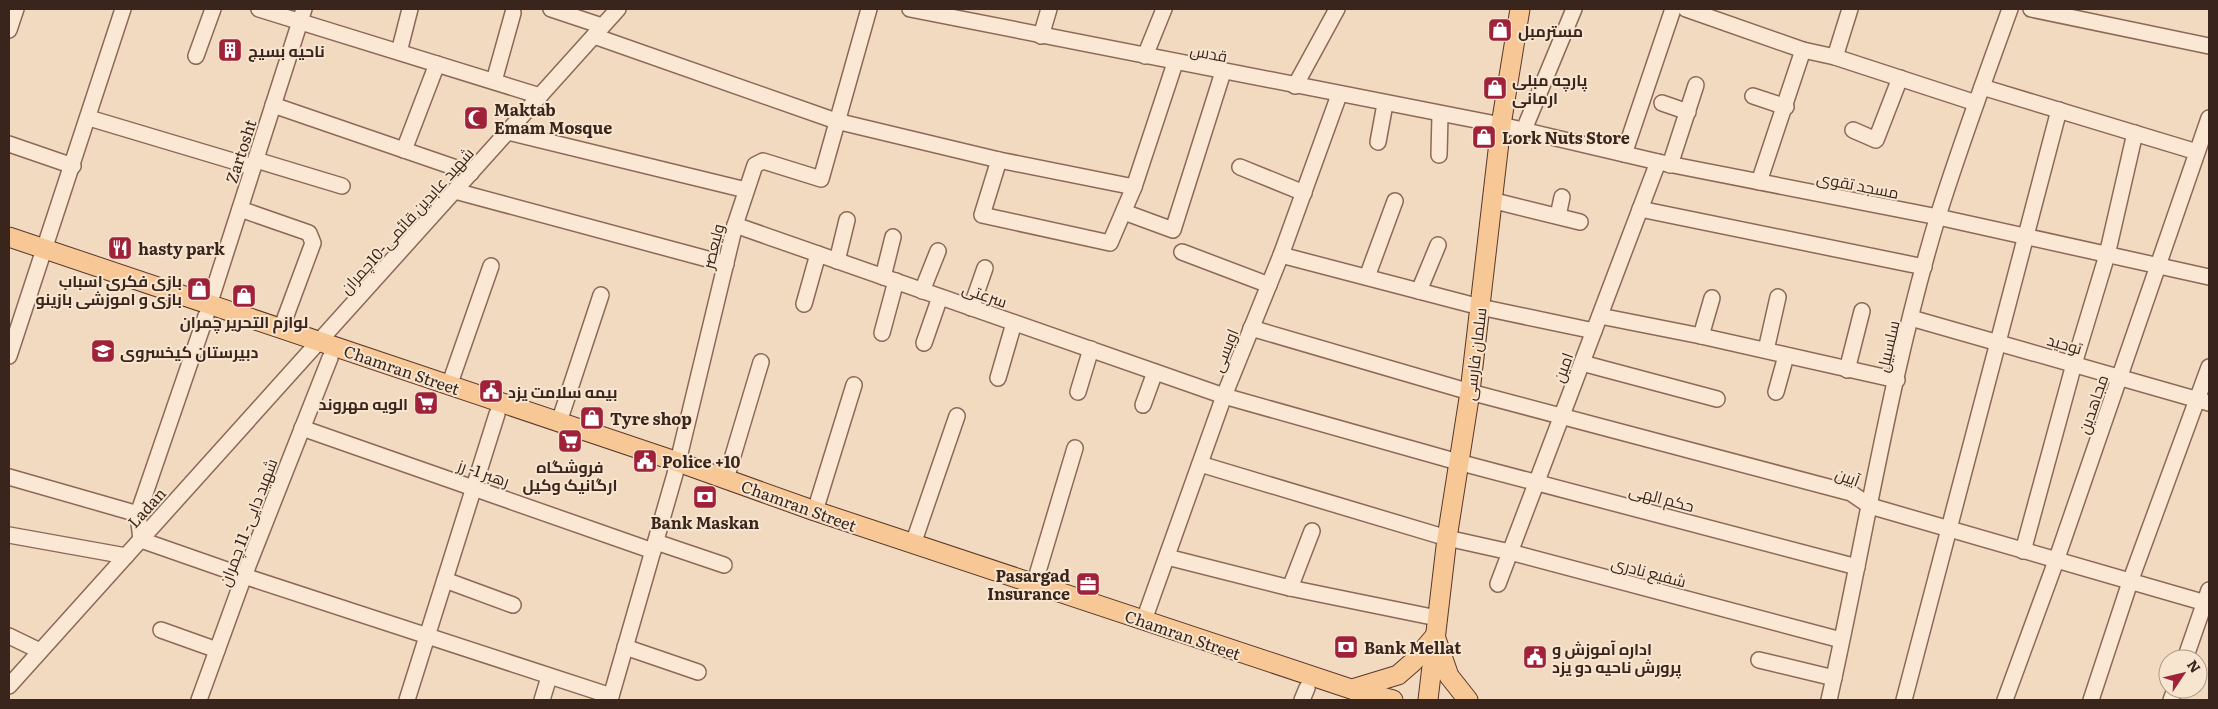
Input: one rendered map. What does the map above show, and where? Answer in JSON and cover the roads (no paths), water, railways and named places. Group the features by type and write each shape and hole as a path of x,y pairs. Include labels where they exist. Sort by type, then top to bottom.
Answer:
{"main road":[{"name":"سلمان فارسی","path":"1428,700 1447,538 1470,392 1491,200 1520,9"},
{"name":"Chamran Street","path":"9,237 43,255 314,346 450,386 559,422 677,468 1305,694 1351,695 1392,700"},
{"name":"Chamran Street","path":"9,250 43,255"},
{"name":"Chamran Street","path":"208,310 281,329 314,346 330,358 497,414 677,468 726,479 1034,585 1144,620 1351,695"},
{"path":"1351,695 1398,675 1413,662 1436,627"},
{"path":"1436,627 1449,676 1468,700"}],"street":[{"path":"9,30 16,9"},
{"path":"9,356 124,9"},
{"path":"196,56 212,9"},
{"path":"259,9 302,15 399,52 540,96"},
{"path":"399,52 410,9"},
{"path":"551,9 598,31 836,121 999,160 1134,188"},
{"name":"شهید عابدین قائمی-10چمران","path":"314,346 618,9"},
{"path":"836,121 868,9"},
{"name":"قدس","path":"910,9 950,13 1041,36 1440,115 1501,125"},
{"path":"1041,36 1049,9"},
{"path":"1145,56 1164,9"},
{"path":"1295,86 1337,9"},
{"path":"1523,132 1574,9"},
{"path":"1624,154 1673,9"},
{"path":"1686,9 1803,50 1835,57 1976,102"},
{"path":"1835,57 1850,9"},
{"name":"سلسبیل","path":"1830,700 1841,640 1897,380 1924,268 1938,217 1976,102 2010,9"},
{"path":"2031,9 2209,46"},
{"path":"494,82 513,13"},
{"name":"Zartosht","path":"138,514 208,310 302,15"},
{"path":"1759,182 1786,106 1803,50"},
{"path":"999,160 982,215 1110,242 1134,188 1175,63"},
{"path":"404,150 437,64"},
{"path":"1123,216 1173,230 1223,72"},
{"path":"1853,130 1876,140 1900,78"},
{"name":"امین","path":"1498,584 1640,209 1688,112 1696,85"},
{"path":"1982,87 2198,152"},
{"name":"اویسی","path":"1144,620 1224,396 1281,255 1339,95"},
{"path":"1753,96 1786,106"},
{"path":"1662,103 1688,112"},
{"path":"1378,142 1385,104"},
{"path":"273,105 472,173"},
{"path":"1904,700 2059,110"},
{"path":"1439,155 1440,115"},
{"path":"89,118 254,164 342,186"},
{"name":"ولیعصر","path":"610,698 677,468 735,226 755,165 763,162 821,179 836,121"},
{"name":"مجاهدین","path":"2005,700 2056,561 2209,122"},
{"name":"مسجد تقوی","path":"1501,125 1523,132 1664,163 1938,217 2209,278"},
{"path":"508,132 746,190"},
{"path":"2023,551 2074,364 2107,255 2135,133"},
{"path":"9,144 73,166"},
{"path":"1240,167 1304,193"},
{"path":"455,191 726,264"},
{"path":"1558,216 1562,197"},
{"path":"1491,200 1580,222"},
{"path":"1367,278 1395,201"},
{"path":"240,209 309,233 313,243 281,329"},
{"path":"1640,209 1924,268"},
{"path":"837,261 847,220"},
{"name":"سرعتی","path":"735,226 1224,396 1458,462"},
{"path":"882,332 890,279 892,237"},
{"path":"1419,291 1438,245"},
{"path":"922,291 938,251"},
{"path":"1182,252 1269,285"},
{"path":"804,304 818,254"},
{"path":"1281,255 1480,307 1594,331"},
{"path":"450,386 492,266"},
{"path":"971,308 985,268"},
{"path":"559,422 601,295"},
{"path":"924,343 940,297"},
{"path":"1766,350 1778,297"},
{"path":"1701,336 1712,298"},
{"path":"1847,370 1862,311"},
{"path":"1600,316 1766,350 1897,380"},
{"name":"توحید","path":"1911,318 2203,401"},
{"path":"998,378 1014,323"},
{"name":"آیین","path":"1251,328 1470,392 1851,493 1870,506 2130,582 2208,599"},
{"name":"Ladan","path":"9,686 314,346"},
{"path":"1078,392 1092,349"},
{"path":"1776,392 1786,356"},
{"name":"شهید دایی- 11 چمران","path":"199,700 244,576 330,358"},
{"path":"726,479 760,362"},
{"path":"1582,363 1717,399"},
{"path":"2091,700 2130,582 2203,401 2209,367"},
{"path":"1143,406 1155,372"},
{"path":"815,511 854,384"},
{"path":"407,700 497,414"},
{"path":"913,544 957,416"},
{"name":"رهبر 1- رز","path":"302,428 654,547 724,565"},
{"path":"1034,585 1075,448"},
{"name":"حکم الهی","path":"1458,462 1857,567"},
{"name":"شفیع نادری","path":"1200,464 1447,538 1510,552 1841,640"},
{"path":"9,476 138,514 140,540 610,698"},
{"path":"1290,588 1312,531"},
{"path":"9,535 126,556"},
{"path":"1167,557 1436,627"},
{"path":"445,580 513,605"},
{"path":"2189,649 2208,599"},
{"path":"161,630 217,650"},
{"path":"9,636 40,651"},
{"path":"625,647 698,672"},
{"path":"1759,660 1834,678"},
{"path":"542,700 549,677"}],"place":[{"name":"مسترمبل","path":"1500,30"},
{"name":"ناحیه بسیج","path":"230,50"},
{"name":"پارچه مبلی ارمانی","path":"1495,88"},
{"name":"Maktab Emam Mosque","path":"476,118"},
{"name":"Lork Nuts Store","path":"1484,137"},
{"name":"hasty park","path":"120,248"},
{"name":"بازی فکری اسباب بازی و اموزشی بازینو","path":"199,289"},
{"name":"لوازم التحریر چمران","path":"244,296"},
{"name":"دبیرستان کیخسروی","path":"103,351"},
{"name":"بيمه سلامت يزد","path":"491,391"},
{"name":"الویه مهروند","path":"426,403"},
{"name":"Tyre shop","path":"592,418"},
{"name":"فروشگاه ارگانیک وکیل","path":"570,441"},
{"name":"Police +10","path":"645,461"},
{"name":"Bank Maskan","path":"705,497"},
{"name":"Pasargad Insurance","path":"1088,584"},
{"name":"Bank Mellat","path":"1346,647"},
{"name":"اداره آموزش و پرورش ناحیه دو یزد","path":"1535,657"}]}
